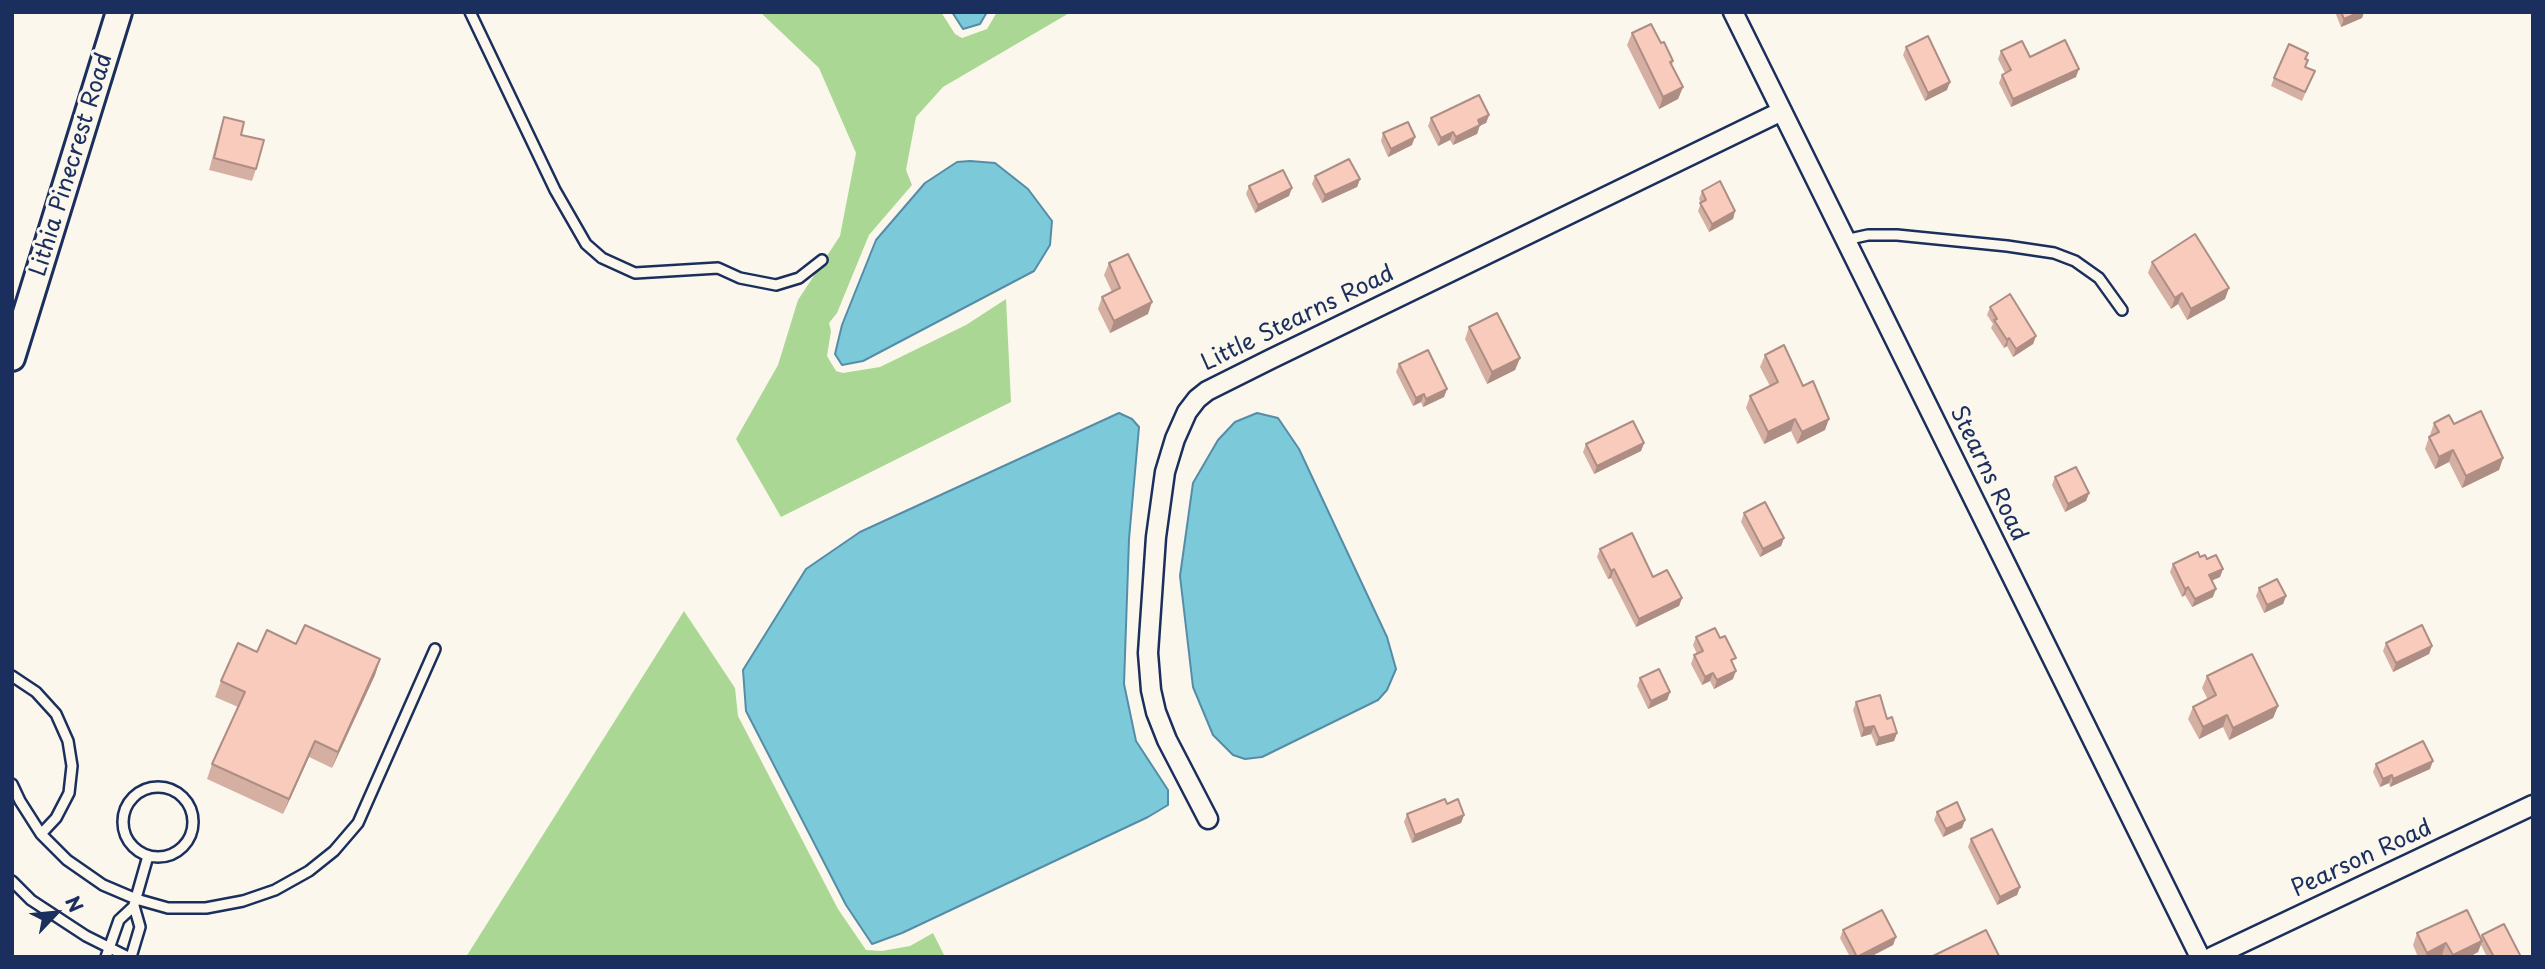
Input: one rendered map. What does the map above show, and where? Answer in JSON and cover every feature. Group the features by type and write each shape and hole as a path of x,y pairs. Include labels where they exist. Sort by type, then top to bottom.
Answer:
{"main road":[{"name":"Lithia Pinecrest Road","path":"12,358 119,12"}],"street":[{"name":"Stearns Road","path":"1733,12 2200,957"},
{"name":"Little Stearns Road","path":"1208,820 1167,740 1156,712 1148,653 1156,537 1165,472 1175,439 1187,412 1197,398 1261,364 1782,111"},
{"name":"Pearson Road","path":"2212,957 2533,805"}],"lane":[{"path":"470,12 555,190 586,244 602,258 635,273 718,268 740,278 776,285 799,278 822,260"},
{"path":"1844,240 1868,234 1896,235 2054,253 2075,261 2099,278 2122,310"},
{"path":"12,784 41,834 67,860 135,903 168,908 206,908 243,901 275,890 309,871 334,851 358,823 435,649"},
{"path":"12,676 36,692 56,714 68,741 72,766 69,793 56,818 41,834"},
{"path":"168,788 178,793 192,810 192,832 180,850 159,858 148,856 137,851 129,842 123,818 134,797 144,790 168,788"},
{"path":"12,881 31,900 107,953 130,957 140,927 135,903 148,856"},
{"path":"107,953 118,920 135,903"}],"green space":[{"path":"760,12 941,12 955,34 962,38 987,29 997,12 1071,12 943,87 916,117 906,170 912,185 869,235 837,313 829,323 831,331 827,356 836,371 843,373 880,367 966,325 1006,299 1011,402 781,517 736,439 778,365 798,300 840,236 856,153 819,68"},
{"path":"684,611 735,688 738,716 838,909 866,950 882,951 910,946 933,933 945,957 466,957"}],"water":[{"path":"952,12 987,12 980,24 963,29"},
{"path":"957,162 995,163 1028,189 1052,221 1050,245 1034,271 863,361 842,365 835,354 842,325 876,240 925,183"},
{"path":"1119,413 1132,419 1139,427 1129,539 1124,684 1136,741 1168,790 1168,805 1148,817 902,933 872,944 846,905 746,711 743,670 806,569 860,532"},
{"path":"1257,413 1278,418 1299,449 1387,637 1396,669 1387,690 1378,700 1262,757 1245,759 1233,755 1213,735 1193,687 1180,576 1193,483 1218,440 1235,422"}],"building":[{"path":"2341,12 2360,12 2344,19"},
{"path":"1651,24 1661,43 1664,42 1673,61 1670,62 1683,87 1663,97 1632,33"},
{"path":"1928,36 1950,82 1928,93 1906,47"},
{"path":"2065,40 2079,69 2013,99 2002,75 2011,70 2001,51 2022,41 2030,57"},
{"path":"2289,44 2308,53 2305,67 2315,71 2305,92 2274,78"},
{"path":"1479,95 1489,115 1478,120 1480,125 1456,137 1453,132 1441,138 1431,118"},
{"path":"224,117 244,122 241,135 264,140 256,169 214,158"},
{"path":"1408,122 1415,137 1391,149 1383,133"},
{"path":"1349,159 1360,179 1325,195 1315,176"},
{"path":"1283,170 1292,188 1258,205 1249,186"},
{"path":"1720,181 1735,211 1712,224 1700,203 1706,200 1702,191"},
{"path":"2195,234 2229,288 2191,309 2182,293 2175,298 2152,262"},
{"path":"1128,254 1152,302 1114,321 1102,297 1120,288 1109,263"},
{"path":"2010,294 2036,336 2016,349 1994,320 1997,319 1990,307"},
{"path":"1497,313 1520,358 1492,372 1469,327"},
{"path":"1784,345 1803,386 1813,381 1829,419 1802,432 1795,419 1768,432 1750,396 1778,382 1765,355"},
{"path":"1428,350 1447,389 1426,399 1424,394 1416,398 1399,364"},
{"path":"2481,411 2503,458 2466,476 2453,450 2439,457 2429,437 2439,432 2434,423 2449,415 2454,424"},
{"path":"1633,421 1644,443 1597,466 1586,444"},
{"path":"2076,467 2089,493 2068,504 2055,477"},
{"path":"1765,502 1784,538 1763,549 1744,513"},
{"path":"1632,533 1653,577 1667,570 1682,598 1639,619 1614,569 1611,571 1600,549"},
{"path":"2198,552 2200,557 2205,555 2207,559 2216,555 2223,569 2209,575 2216,589 2195,599 2188,587 2185,589 2173,564"},
{"path":"2277,579 2286,596 2267,605 2259,588"},
{"path":"305,625 380,659 338,752 315,741 289,799 212,764 245,692 221,681 238,643 257,652 267,630 296,644"},
{"path":"2422,625 2432,646 2396,663 2386,643"},
{"path":"1715,628 1720,638 1725,636 1736,658 1731,660 1736,671 1717,680 1713,673 1705,677 1694,655 1703,651 1696,637"},
{"path":"2252,654 2278,706 2233,728 2227,715 2203,727 2193,707 2216,695 2207,676"},
{"path":"1659,669 1670,692 1651,701 1640,678"},
{"path":"1880,695 1887,719 1892,717 1897,733 1879,738 1874,726 1864,728 1856,702"},
{"path":"2423,741 2433,761 2393,779 2392,775 2383,779 2376,764"},
{"path":"1445,799 1447,804 1458,799 1464,815 1415,835 1407,814"},
{"path":"1957,802 1965,820 1946,829 1937,812"},
{"path":"1992,829 2020,887 2000,897 1971,839"},
{"path":"1882,910 1896,937 1857,957 1843,930"},
{"path":"2467,910 2482,941 2453,955 2446,943 2427,953 2417,933"},
{"path":"2504,924 2521,957 2494,957 2482,935"},
{"path":"1986,930 1999,956 1997,957 1931,957"}]}
